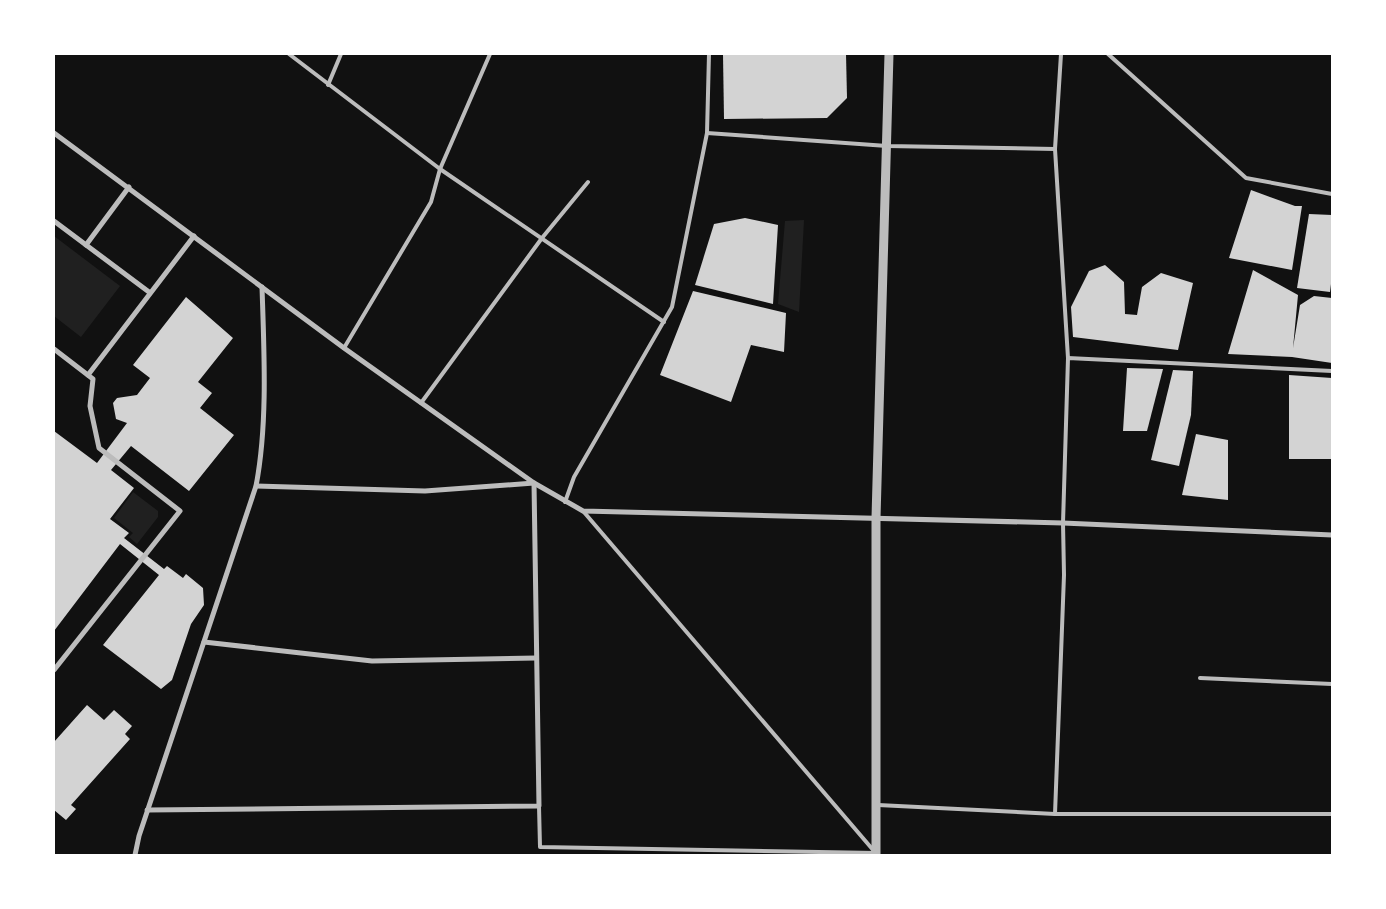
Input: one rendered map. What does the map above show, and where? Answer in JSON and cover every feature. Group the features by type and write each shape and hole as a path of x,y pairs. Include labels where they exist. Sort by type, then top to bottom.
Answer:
{"street":[{"path":"876,854 876,518 888,146 889,54"},
{"path":"54,133 344,348 534,483 583,511 1063,523 1332,535"},
{"path":"86,245 128,188"},
{"path":"54,221 150,292"},
{"path":"88,375 194,236"},
{"path":"135,855 147,810 256,486 261,464 263,379 262,287"},
{"path":"54,349 93,379 90,406 99,448 180,511 54,670"},
{"path":"256,486 425,491 534,483"},
{"path":"147,810 538,806 534,483"},
{"path":"204,642 372,661 536,658"}],"lane":[{"path":"289,54 440,169 664,322"},
{"path":"328,85 341,54"},
{"path":"344,348 431,202 440,169 490,54"},
{"path":"565,502 574,477 672,306 707,133 709,54"},
{"path":"1055,814 1064,575 1063,523 1068,358 1055,149 1061,54"},
{"path":"1108,54 1246,178 1332,194"},
{"path":"707,133 888,146 1055,149"},
{"path":"421,403 542,238 588,182"},
{"path":"1068,358 1332,371"},
{"path":"583,511 876,854"},
{"path":"1200,678 1332,684"},
{"path":"875,805 1055,814 1332,814"},
{"path":"538,806 540,847 876,854"}],"shaded area":[{"path":"804,220 799,312 778,304 785,221"},
{"path":"54,236 120,286 81,337 54,316"},
{"path":"133,492 158,511 158,517 137,544 129,537 133,533 114,518"}],"building":[{"path":"723,54 846,54 847,98 827,118 724,119"},
{"path":"1251,190 1295,206 1302,206 1292,270 1229,258"},
{"path":"1309,214 1332,215 1332,276 1330,292 1297,288"},
{"path":"745,218 778,225 773,304 695,285 714,224"},
{"path":"1105,265 1124,282 1125,314 1137,315 1142,287 1161,273 1193,283 1178,350 1073,337 1071,307 1089,271"},
{"path":"1253,270 1298,295 1293,348 1300,305 1314,296 1332,298 1332,363 1292,357 1228,354"},
{"path":"693,291 786,313 784,352 751,345 731,402 660,375"},
{"path":"186,297 233,338 198,382 212,393 200,408 234,435 189,491 131,446 111,470 134,488 110,519 129,533 124,538 164,569 167,566 183,578 186,574 203,588 204,605 191,624 172,680 161,689 103,645 159,575 120,544 54,631 54,431 97,463 127,423 116,419 113,403 117,398 137,395 150,378 133,365"},
{"path":"1127,368 1163,369 1147,431 1123,431"},
{"path":"1173,370 1193,371 1191,415 1179,466 1151,460"},
{"path":"1289,375 1332,378 1332,459 1289,459"},
{"path":"1196,434 1228,440 1228,500 1182,495"},
{"path":"87,705 104,720 114,710 132,726 125,734 130,739 71,805 76,809 66,820 54,810 54,742"}]}
